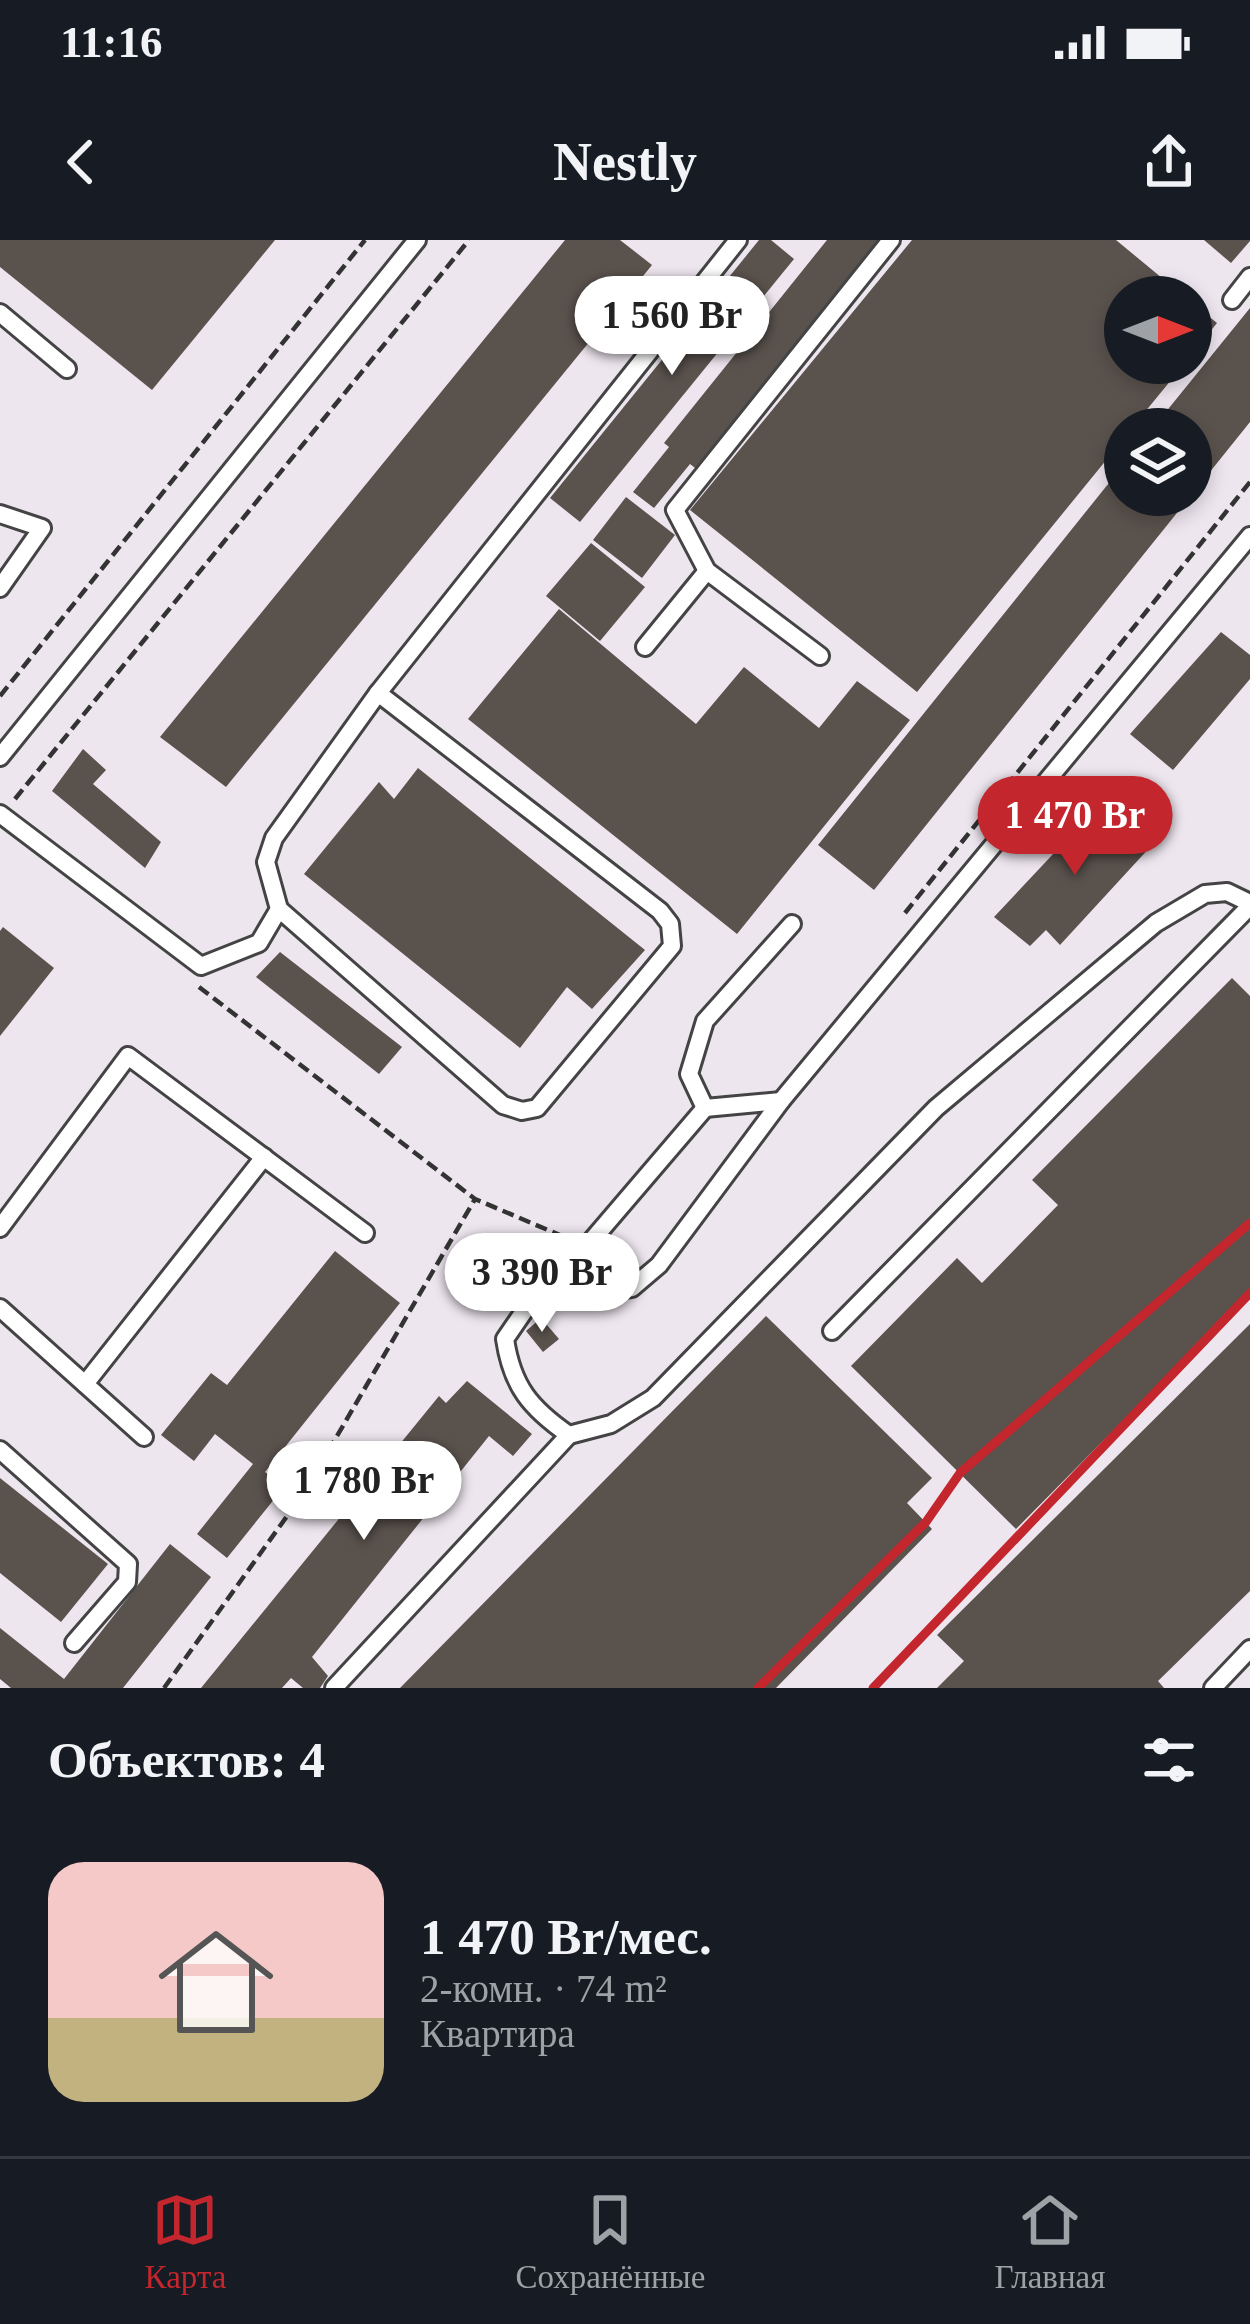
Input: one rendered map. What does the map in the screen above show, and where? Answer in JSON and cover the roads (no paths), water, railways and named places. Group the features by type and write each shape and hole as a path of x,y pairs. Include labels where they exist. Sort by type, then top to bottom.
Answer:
{"lane":[{"path":"0,757 417,240"},
{"path":"378,693 670,923 672,946 537,1108 522,1112 503,1105 279,909 266,862 274,838 378,693 738,240"},
{"path":"820,656 706,571 675,510 891,240"},
{"path":"1232,300 1250,277"},
{"path":"0,314 68,369"},
{"path":"0,514 42,528 0,588"},
{"path":"568,1435 532,1410 510,1372 506,1339 529,1304 632,1288 659,1265 782,1101 1250,536"},
{"path":"645,647 706,571"},
{"path":"1,814 201,966 259,943 279,909"},
{"path":"334,1688 568,1435 611,1424 653,1398 936,1108 1156,923 1205,894 1227,892 1250,905 832,1331"},
{"path":"705,1108 689,1074 705,1021 792,924"},
{"path":"0,1228 128,1056 364,1233"},
{"path":"574,1294 587,1246 705,1108 782,1101"},
{"path":"85,1384 264,1157"},
{"path":"0,1308 144,1437"},
{"path":"0,1450 128,1564 127,1582 74,1643"},
{"path":"1214,1688 1250,1649"}],"railway":[{"path":"758,1688 926,1522 960,1473 1250,1223"},
{"path":"873,1688 1250,1293"}]}
